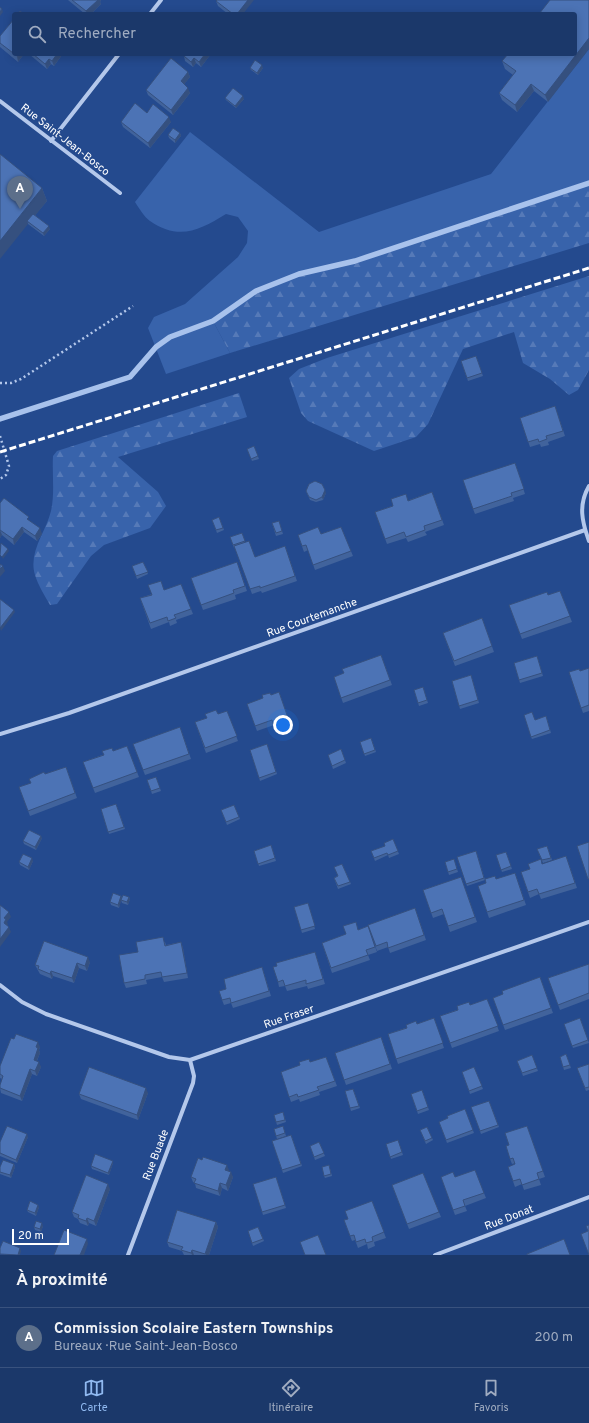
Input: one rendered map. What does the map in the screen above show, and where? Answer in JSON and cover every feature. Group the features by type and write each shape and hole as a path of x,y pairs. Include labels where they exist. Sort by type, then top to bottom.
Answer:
{"street":[{"path":"152,12 161,0"},
{"path":"51,141 117,56"},
{"name":"Rue Saint-Jean-Bosco","path":"0,101 120,193"},
{"path":"589,486 585,493 581,509 581,514 589,541"},
{"name":"Rue Courtemanche","path":"0,734 69,713 585,530"},
{"name":"Rue Fraser","path":"0,985 22,1002 46,1014 168,1057 190,1060 589,922"},
{"name":"Rue Buade","path":"128,1255 193,1083 194,1076 190,1060"},
{"name":"Rue Donat","path":"435,1255 589,1197"}],"path":[{"path":"0,384 11,383 21,379 133,306"},
{"path":"0,437 9,466 6,475 0,479"}],"green space":[{"path":"589,49 589,183 355,261 299,274 256,291 213,321 230,353 166,374 148,328 154,317 185,304 238,257 247,243 248,231 238,217 226,214 198,229 180,232 170,231 150,221 135,202 190,132 319,232 491,174"},
{"path":"589,183 589,243 230,353 213,321 256,291 299,274 355,261"},
{"path":"589,276 589,370 578,390 569,395 550,379 523,363 514,332 463,349 428,424 416,437 374,451 308,421 301,413 289,378 299,369 327,358"},
{"path":"239,393 247,417 118,457 158,492 166,506 150,528 104,545 91,556 57,604 50,605 36,579 33,567 38,542 49,519 51,511 53,490 53,456 57,451"}],"building":[{"path":"72,0 98,0 86,11"},
{"path":"248,0 239,12 230,12 216,1"},
{"path":"550,0 589,0 589,38 577,54 577,12 541,12"},
{"path":"12,21 12,52 0,43 0,36"},
{"path":"35,56 56,56 52,61 49,59 45,64"},
{"path":"184,56 204,56 199,62 194,58 191,62"},
{"path":"506,56 575,56 545,95 531,84 515,105 499,93 516,71 502,61"},
{"path":"171,58 188,72 181,81 188,88 171,110 146,90"},
{"path":"255,60 262,65 257,73 250,68"},
{"path":"233,88 243,96 235,106 225,98"},
{"path":"135,103 147,113 153,104 169,117 148,143 121,122"},
{"path":"173,128 180,133 175,140 168,135"},
{"path":"0,154 42,188 0,241"},
{"path":"33,214 49,226 43,233 27,221"},
{"path":"476,356 482,373 467,378 461,361"},
{"path":"555,406 563,431 546,436 547,439 539,442 538,439 528,442 520,418"},
{"path":"254,446 258,456 251,459 247,449"},
{"path":"515,463 524,489 511,493 512,496 473,509 463,480"},
{"path":"315,481 322,484 325,490 322,497 316,500 309,497 306,491 309,484"},
{"path":"432,492 442,520 424,526 425,530 406,537 404,532 385,539 375,512 393,506 391,499 406,494 408,501"},
{"path":"4,498 29,517 27,519 40,528 35,536 22,527 13,539 0,530 0,503"},
{"path":"219,517 223,528 216,530 212,520"},
{"path":"279,521 282,531 276,533 272,523"},
{"path":"318,527 321,534 341,527 351,551 313,565 306,545 302,546 298,535"},
{"path":"242,533 245,541 233,545 230,537"},
{"path":"249,541 255,557 285,546 295,576 260,588 260,586 250,589 234,546"},
{"path":"1,543 8,549 2,557 0,555"},
{"path":"143,562 148,572 136,576 132,566"},
{"path":"237,562 245,586 233,590 234,593 201,605 191,578"},
{"path":"161,581 164,590 181,584 191,609 174,615 176,618 168,621 167,617 150,623 140,598 152,595 148,585"},
{"path":"560,591 570,616 520,634 509,605 547,592 548,595"},
{"path":"0,599 14,610 0,628"},
{"path":"482,618 492,646 454,661 443,633"},
{"path":"381,655 390,680 341,698 334,677 344,673 342,669"},
{"path":"537,656 542,673 519,680 514,663"},
{"path":"589,668 589,705 581,708 569,672"},
{"path":"471,675 478,700 459,706 452,681"},
{"path":"423,687 427,700 418,703 414,690"},
{"path":"279,692 287,715 279,718 281,723 274,726 272,720 255,726 247,704 263,698 262,695 270,693 271,695"},
{"path":"216,710 218,714 227,711 237,736 205,748 195,722 207,718 205,714"},
{"path":"532,712 535,720 546,716 550,730 531,737 524,715"},
{"path":"180,727 189,754 143,770 133,744"},
{"path":"371,738 375,750 364,754 360,742"},
{"path":"267,744 276,772 259,778 250,750"},
{"path":"127,746 137,772 93,788 83,762 104,755 102,751 112,748 113,751"},
{"path":"341,749 345,760 332,766 328,755"},
{"path":"66,767 75,793 28,811 19,787 31,783 29,779 44,772 45,774"},
{"path":"156,777 160,788 151,791 147,780"},
{"path":"116,804 124,827 108,832 101,809"},
{"path":"234,805 239,817 226,822 221,810"},
{"path":"29,830 41,836 35,847 23,841"},
{"path":"393,839 398,851 374,858 371,851 385,846 384,843"},
{"path":"589,842 589,879 588,879 577,846"},
{"path":"271,845 275,858 258,864 254,851"},
{"path":"547,846 551,858 542,860 537,849"},
{"path":"476,851 484,878 466,884 457,857"},
{"path":"506,852 511,866 501,870 496,855"},
{"path":"23,854 32,858 28,867 19,862"},
{"path":"566,856 575,883 539,894 537,889 528,892 521,872 530,869 528,864 541,859 542,864"},
{"path":"454,859 457,869 448,872 445,862"},
{"path":"342,864 350,882 338,886 334,878 338,876 334,867"},
{"path":"515,873 524,900 487,912 478,886 486,883 485,879 495,876 496,879"},
{"path":"461,877 475,917 448,926 442,909 431,913 423,890"},
{"path":"113,893 121,896 118,905 110,902"},
{"path":"123,895 129,897 127,902 121,900"},
{"path":"308,903 315,926 301,930 294,907"},
{"path":"0,905 9,912 4,918 6,919 4,923 9,927 0,939"},
{"path":"415,908 424,935 388,948 387,942 376,946 368,925"},
{"path":"356,922 358,930 368,926 375,947 366,950 368,955 331,968 322,943 346,934 343,926"},
{"path":"163,937 165,946 181,942 187,973 162,977 161,972 145,975 145,979 124,983 119,955 138,952 136,942"},
{"path":"44,941 88,957 85,966 77,963 72,978 51,971 50,974 38,969 39,966 35,965"},
{"path":"315,952 323,979 306,984 306,980 285,986 283,980 278,982 273,967 277,966 276,963"},
{"path":"589,964 589,993 558,1005 548,978"},
{"path":"262,967 269,991 231,1003 230,998 222,1000 219,991 226,989 224,979"},
{"path":"540,977 551,1008 503,1025 493,998 503,994 502,991"},
{"path":"487,999 498,1026 450,1043 440,1016 458,1010 457,1006 469,1002 470,1005"},
{"path":"434,1018 443,1043 396,1059 388,1034 407,1028 406,1025 416,1021 417,1024"},
{"path":"580,1018 588,1040 572,1046 564,1024"},
{"path":"16,1034 38,1042 36,1047 38,1048 34,1060 39,1062 35,1071 30,1069 20,1096 0,1088 3,1076 0,1074 0,1066 11,1038 14,1039"},
{"path":"381,1037 390,1064 344,1080 335,1053"},
{"path":"566,1054 570,1065 563,1067 560,1057"},
{"path":"532,1055 537,1068 522,1073 517,1061"},
{"path":"326,1057 335,1081 317,1087 319,1090 298,1097 297,1094 289,1097 281,1072 300,1065 299,1062 309,1059 310,1062"},
{"path":"589,1064 589,1087 585,1088 577,1068"},
{"path":"89,1067 146,1088 137,1115 79,1094"},
{"path":"474,1067 482,1086 469,1091 462,1072"},
{"path":"353,1089 359,1106 350,1108 345,1091"},
{"path":"422,1090 428,1107 417,1111 411,1094"},
{"path":"489,1101 498,1125 480,1131 471,1107"},
{"path":"465,1109 473,1130 446,1140 439,1122 448,1118 447,1116"},
{"path":"283,1112 285,1120 276,1122 274,1115"},
{"path":"7,1126 27,1134 16,1160 0,1153 0,1142"},
{"path":"283,1126 285,1133 276,1136 274,1129"},
{"path":"527,1126 543,1171 537,1173 539,1179 522,1185 520,1179 513,1181 508,1167 515,1164 513,1158 510,1159 506,1146 509,1145 505,1133"},
{"path":"427,1127 432,1138 425,1141 420,1130"},
{"path":"291,1135 301,1164 282,1170 272,1141"},
{"path":"398,1140 402,1152 390,1157 386,1144"},
{"path":"319,1142 324,1153 314,1157 310,1146"},
{"path":"95,1154 113,1161 108,1173 91,1166"},
{"path":"203,1157 227,1165 225,1170 231,1172 226,1185 220,1183 218,1191 194,1183 196,1179 191,1177 198,1158 202,1160"},
{"path":"3,1160 14,1164 10,1175 0,1172 0,1167"},
{"path":"329,1165 331,1174 324,1176 322,1167"},
{"path":"475,1170 484,1193 463,1200 465,1206 453,1210 441,1177 453,1172 455,1177"},
{"path":"423,1173 439,1212 407,1224 392,1185"},
{"path":"86,1175 108,1184 94,1221 87,1218 86,1221 78,1218 79,1215 72,1212"},
{"path":"276,1177 285,1205 262,1212 253,1184"},
{"path":"30,1201 38,1205 35,1213 27,1210"},
{"path":"372,1201 384,1232 372,1237 373,1241 366,1243 365,1239 356,1242 354,1235 350,1236 344,1220 348,1219 345,1211"},
{"path":"177,1210 216,1222 205,1254 192,1250 191,1253 181,1250 183,1247 167,1242"},
{"path":"36,1221 42,1223 40,1229 34,1227"},
{"path":"589,1225 589,1255 581,1234 588,1231 586,1226"},
{"path":"258,1227 263,1239 252,1243 248,1231"},
{"path":"64,1230 87,1239 80,1255 54,1255"},
{"path":"318,1235 326,1255 305,1255 300,1242"},
{"path":"564,1239 570,1255 527,1255 527,1254"},
{"path":"3,1241 20,1248 18,1255 0,1254 0,1248"}],"waterway":[{"path":"0,419 130,377 156,347 170,337 213,321 256,291 299,274 355,261 589,183"}],"railway":[{"path":"0,452 589,268"}],"place":[{"name":"Commission Scolaire Eastern Townships","path":"20,209"}]}
